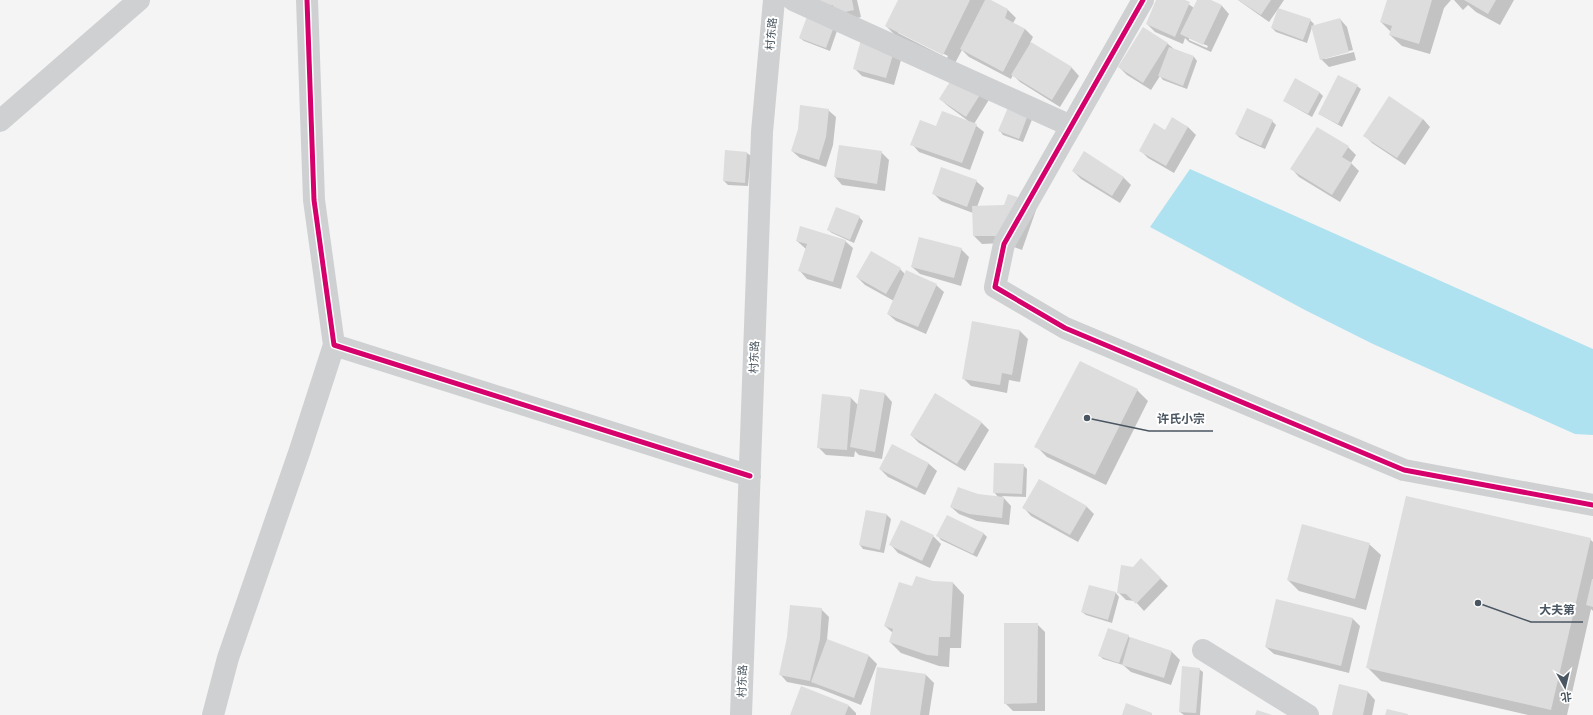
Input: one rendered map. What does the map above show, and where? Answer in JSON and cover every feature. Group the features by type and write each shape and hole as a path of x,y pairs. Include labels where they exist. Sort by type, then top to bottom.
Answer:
{"street":[{"path":"0,121 139,0"},
{"path":"213,715 228,658 300,450 334,345 314,200 307,0"},
{"name":"村东路","path":"741,715 762,132 774,0"},
{"path":"793,0 1071,126"},
{"path":"1143,0 1004,244 996,287 1065,328 1404,470 1593,505"},
{"path":"334,345 750,476"},
{"path":"1203,650 1308,715"}],"water":[{"path":"1190,169 1593,349 1593,435 1575,434 1373,344 1305,310 1150,227"}],"building":[{"path":"818,0 852,0 854,10 836,14 833,5 819,8"},
{"path":"898,0 970,0 943,55 885,26"},
{"path":"985,0 991,0 1008,9 1005,18 1025,29 1003,72 960,49"},
{"path":"1156,0 1185,0 1190,2 1175,37 1146,24"},
{"path":"1197,0 1211,0 1222,5 1203,45 1180,34"},
{"path":"1238,0 1271,0 1261,15"},
{"path":"1387,0 1432,0 1419,44 1389,35 1392,26 1380,22"},
{"path":"1464,0 1496,0 1488,14"},
{"path":"1278,8 1311,19 1303,40 1271,28"},
{"path":"808,14 835,24 826,48 799,38"},
{"path":"1340,18 1349,52 1320,60 1311,26"},
{"path":"1143,27 1168,43 1143,83 1118,67"},
{"path":"862,36 896,45 886,78 853,69"},
{"path":"1031,42 1072,67 1052,100 1011,75"},
{"path":"1169,47 1194,56 1183,86 1158,76"},
{"path":"956,72 983,90 966,117 939,99"},
{"path":"1338,75 1358,85 1338,124 1318,114"},
{"path":"1295,78 1320,92 1308,114 1283,101"},
{"path":"1389,96 1423,119 1397,158 1363,136"},
{"path":"800,105 829,109 826,137 819,160 791,151 798,129"},
{"path":"1009,105 1029,112 1019,139 998,131"},
{"path":"1247,108 1273,120 1261,146 1235,134"},
{"path":"942,111 977,124 962,163 910,145 920,120 936,126"},
{"path":"1172,117 1188,127 1166,166 1139,151 1154,123 1165,130"},
{"path":"1317,127 1349,146 1342,157 1352,163 1332,195 1290,169"},
{"path":"839,145 882,151 877,184 834,177"},
{"path":"725,150 747,152 745,183 723,181"},
{"path":"1084,151 1124,177 1112,196 1072,171"},
{"path":"941,167 977,180 967,207 932,194"},
{"path":"1008,194 1029,201 1014,243 994,236 973,236 972,206 1004,205"},
{"path":"836,207 860,216 850,240 827,230"},
{"path":"800,226 846,240 833,282 798,271 807,244 796,241"},
{"path":"919,237 962,248 954,278 911,267"},
{"path":"871,251 901,268 886,294 856,277"},
{"path":"906,270 937,284 918,327 887,314"},
{"path":"972,321 1020,330 1012,375 1002,373 1000,385 962,379"},
{"path":"1080,361 1138,389 1095,475 1034,447"},
{"path":"860,389 885,393 875,452 850,447"},
{"path":"935,393 982,422 957,464 910,435"},
{"path":"822,394 851,397 847,450 817,448"},
{"path":"892,444 929,463 917,488 879,469"},
{"path":"994,463 1024,464 1022,494 993,493"},
{"path":"1039,479 1087,506 1070,535 1022,508"},
{"path":"958,487 978,494 1004,497 1002,518 969,514 950,507"},
{"path":"1406,496 1591,538 1551,710 1366,668"},
{"path":"866,510 887,514 880,550 859,545"},
{"path":"947,515 984,533 973,554 936,536"},
{"path":"901,520 934,535 922,561 889,545"},
{"path":"1302,524 1370,543 1355,599 1287,580"},
{"path":"1141,558 1161,578 1136,604 1126,594 1117,593 1121,565 1133,567"},
{"path":"916,576 933,581 953,582 950,637 939,637 938,656 927,655 889,642 893,629 884,626 899,582 912,586"},
{"path":"1593,579 1593,607 1586,605"},
{"path":"1089,585 1116,592 1108,620 1081,612"},
{"path":"1276,599 1353,618 1341,666 1265,647"},
{"path":"790,605 822,608 820,639 810,681 779,675 787,637"},
{"path":"1004,623 1038,623 1037,703 1004,704"},
{"path":"1108,628 1129,635 1119,663 1098,656"},
{"path":"1130,637 1172,651 1164,678 1122,665"},
{"path":"827,639 869,655 854,698 811,682"},
{"path":"1182,666 1200,668 1196,713 1179,712"},
{"path":"877,667 926,674 920,715 870,715"},
{"path":"1339,684 1368,691 1363,715 1332,715"},
{"path":"801,686 849,705 845,715 790,715"},
{"path":"1126,703 1152,713 1152,715 1122,715"},
{"path":"1387,709 1408,714 1408,715 1385,715"},
{"path":"1257,710 1272,715 1255,715"}],"cycle path":[{"path":"307,0 314,200 334,345 750,476"},
{"path":"1143,0 1004,244 995,287 1065,328 1404,470 1593,505"}],"place":[{"name":"许氏小宗","path":"1087,418"},
{"name":"大夫第","path":"1478,603"}]}
